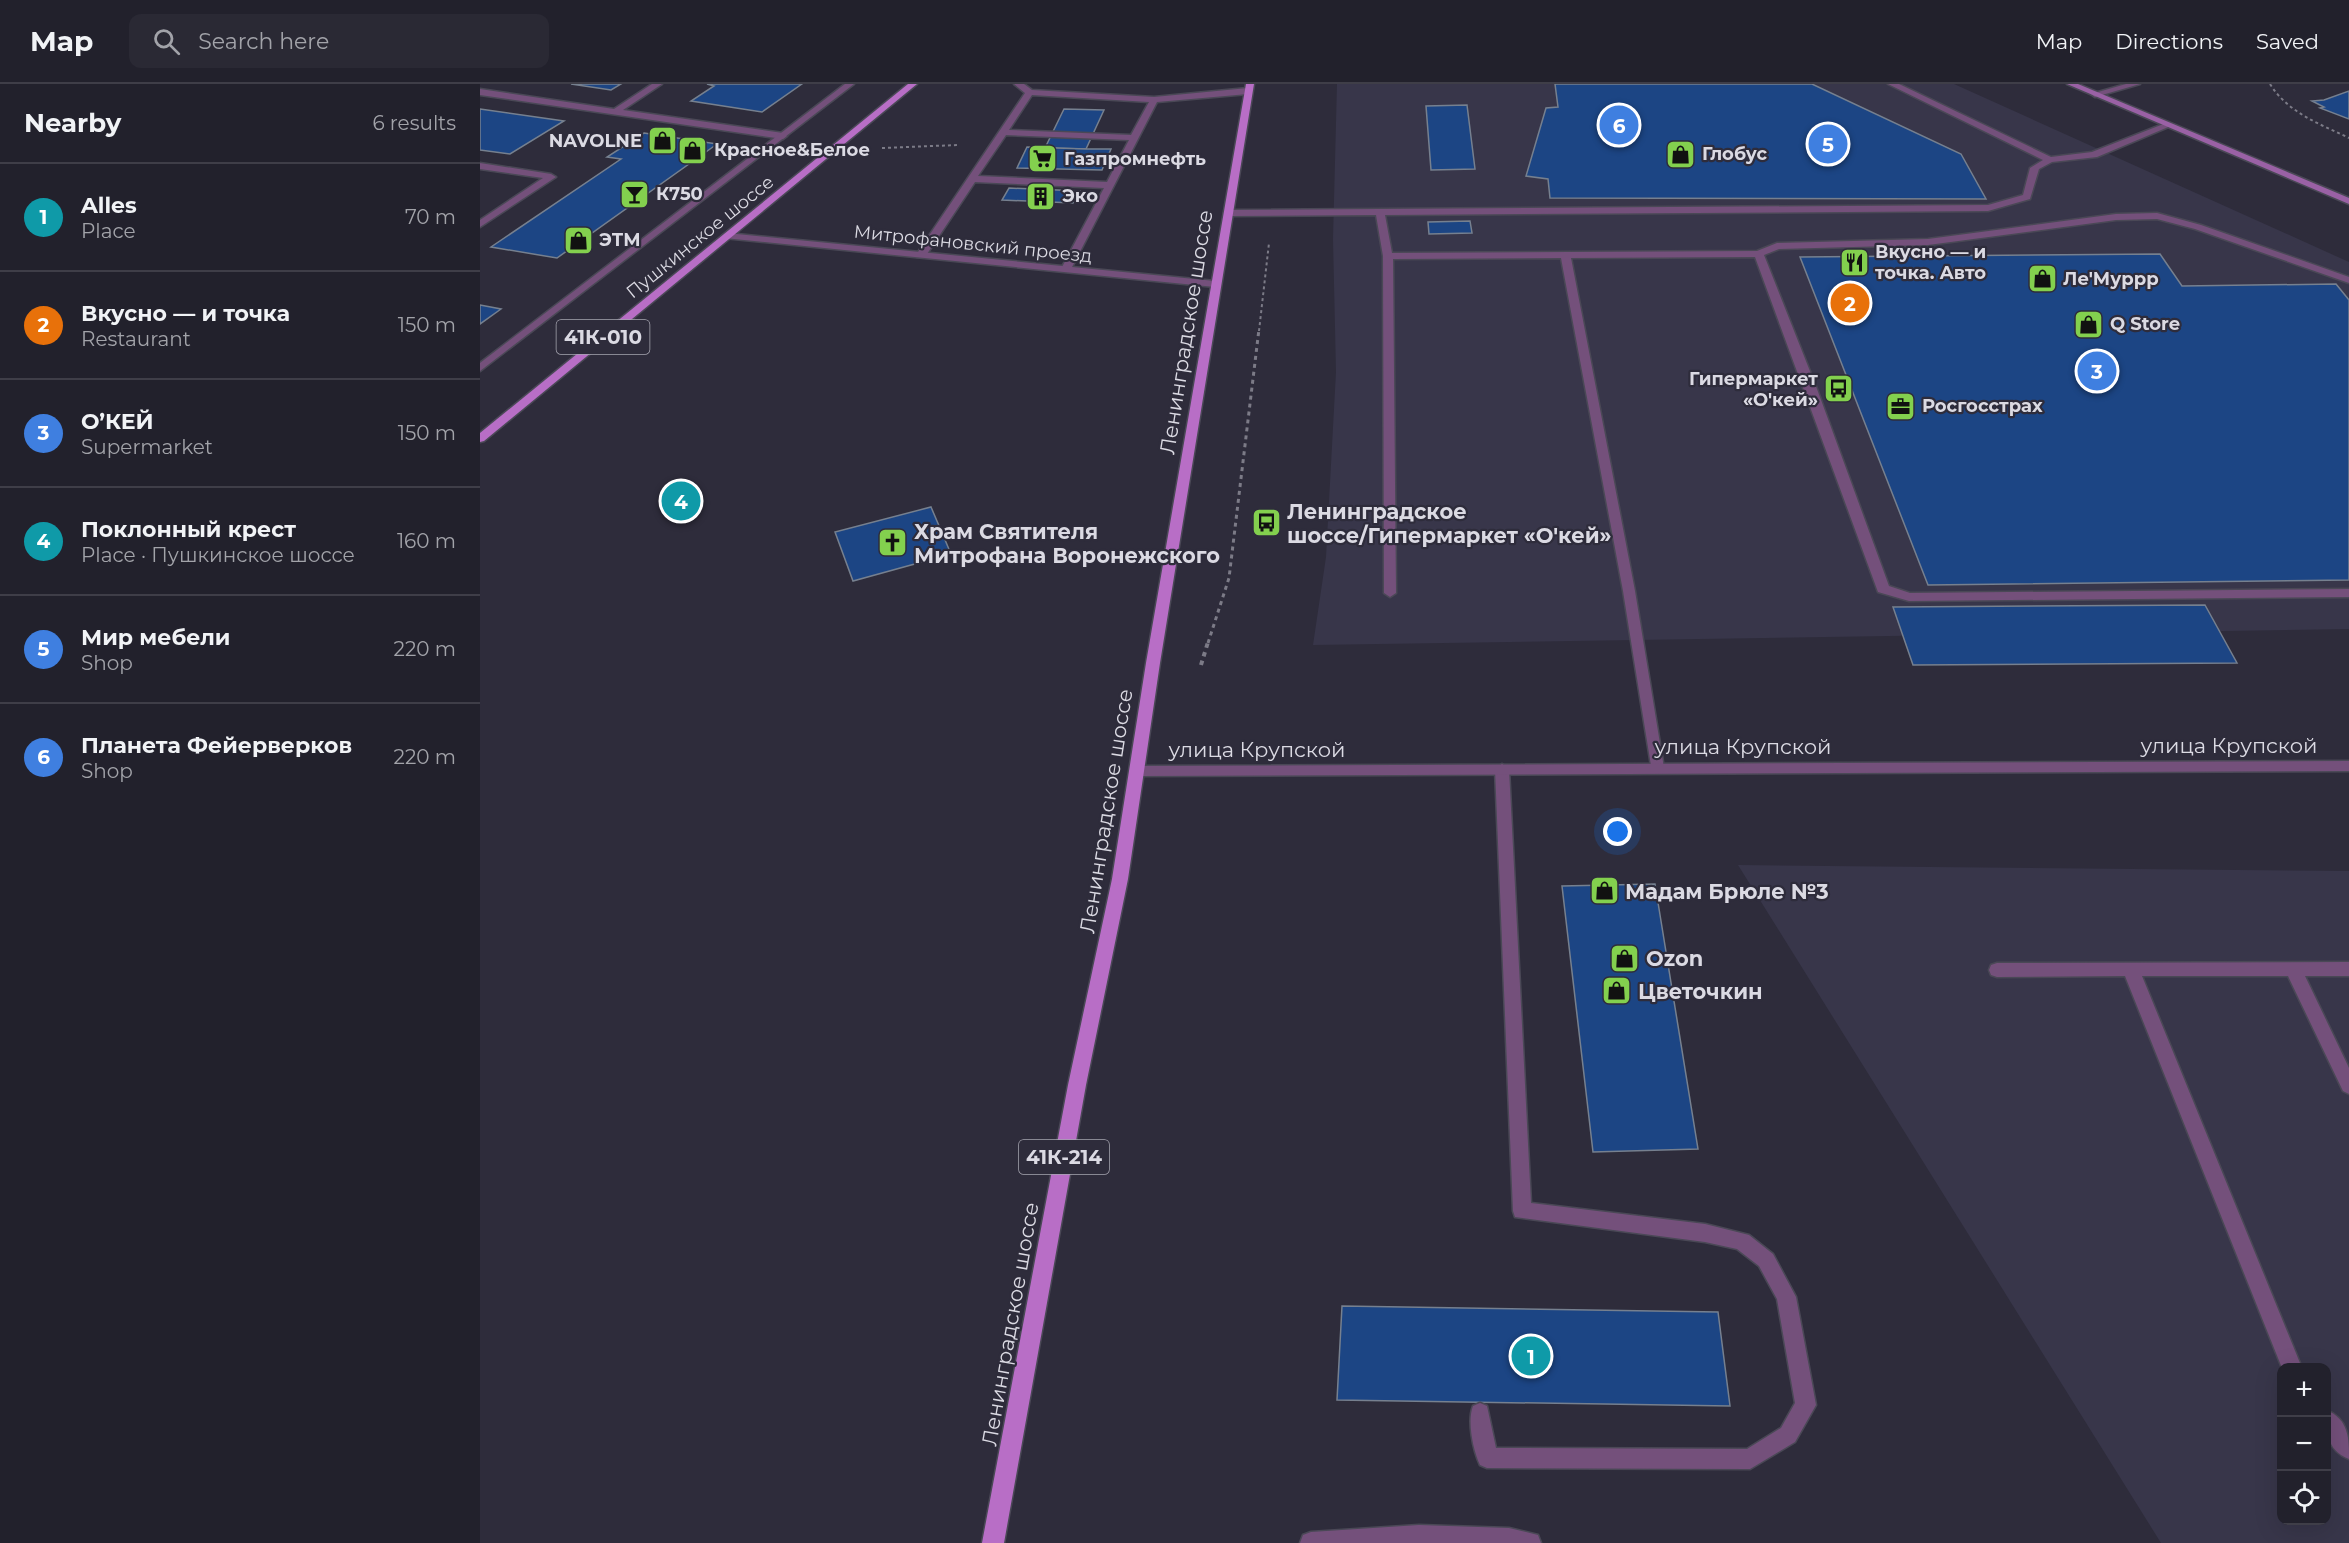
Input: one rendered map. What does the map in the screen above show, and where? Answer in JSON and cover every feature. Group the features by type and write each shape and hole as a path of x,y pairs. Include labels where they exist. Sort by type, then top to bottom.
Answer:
{"main road":[{"name":"Пушкинское шоссе","path":"480,439 913,84"},
{"path":"2071,84 2349,201"},
{"name":"Ленинградское шоссе","path":"993,1543 1077,1085 1120,879 1215,284 1249,88"}],"street":[{"path":"615,112 658,84"},
{"path":"480,368 850,84"},
{"path":"1018,84 1030,92 1154,100 1249,88"},
{"path":"1892,84 2050,160"},
{"path":"2095,94 2136,84"},
{"path":"480,92 783,136"},
{"path":"921,255 1030,92"},
{"path":"1066,269 1154,100"},
{"path":"1229,213 1988,208 2027,197 2035,168 2050,160 2094,155 2169,125"},
{"path":"1004,132 1134,138"},
{"path":"480,166 551,177 480,224"},
{"path":"973,179 1110,185"},
{"path":"1380,212 1388,256 1390,592"},
{"path":"1388,256 1759,254 1777,246 1928,242 2116,217 2157,216 2198,227 2349,280"},
{"name":"Митрофановский проезд","path":"727,236 1215,284"},
{"path":"1759,254 1883,589 1910,597 2349,593"},
{"path":"1565,255 1629,591 1657,768"},
{"name":"улица Крупской","path":"1137,771 2349,766"},
{"path":"1480,1413 1487,1458 1750,1459 1788,1435 1806,1405 1786,1297 1766,1260 1742,1241 1705,1233 1522,1211 1502,769"},
{"path":"2293,969 2349,1086"},
{"path":"1997,970 2349,969"},
{"path":"2131,970 2290,1363"},
{"path":"2331,1426 2349,1449"},
{"path":"1311,1543 1419,1536 1509,1539 1530,1543"}],"path":[{"path":"2270,84 2273,92 2291,108 2349,138"},
{"path":"883,148 959,145"},
{"path":"1201,665 1229,578 1270,236"}],"shaded area":[{"path":"1337,84 1954,84 2349,262 2349,629 1313,645 1326,557 1336,372 1333,239"},
{"path":"1738,865 2349,871 2349,1543 2161,1543"}],"building":[{"path":"571,84 621,84 611,90"},
{"path":"707,84 802,84 762,112 691,101 714,86"},
{"path":"1555,84 1812,84 1961,154 1986,199 1550,198 1548,179 1526,176 1546,108 1558,107"},
{"path":"2349,91 2349,119 2320,108 2324,107 2312,101 2324,100"},
{"path":"1467,105 1475,169 1431,170 1426,106"},
{"path":"480,109 564,121 510,154 480,150"},
{"path":"1064,109 1104,110 1086,149 1045,148"},
{"path":"644,133 717,144 557,258 491,247 621,159 607,157"},
{"path":"1027,147 1111,149 1102,170 1017,168"},
{"name":"Эко","path":"1009,188 1080,191 1073,203 1002,200"},
{"path":"1470,221 1472,233 1429,234 1428,222"},
{"path":"2160,254 2182,286 2336,284 2349,300 2349,580 1928,585 1800,257"},
{"path":"480,305 501,309 480,324"},
{"name":"Храм Святителя Митрофана Воронежского","path":"931,507 951,554 853,581 835,532"},
{"path":"2205,605 2237,663 1913,665 1893,607"},
{"path":"1655,884 1698,1149 1593,1152 1562,886"},
{"path":"1342,1306 1718,1312 1730,1406 1337,1400"}],"place":[{"name":"Планета Фейерверков","path":"1619,125"},
{"name":"NAVOLNE","path":"663,141"},
{"name":"Мир мебели","path":"1828,144"},
{"name":"Красное&Белое","path":"693,150"},
{"name":"Глобус","path":"1681,154"},
{"name":"Газпромнефть","path":"1043,159"},
{"name":"К750","path":"635,194"},
{"name":"Эко","path":"1041,196"},
{"name":"ЭТМ","path":"578,240"},
{"name":"Вкусно — и точка. Авто","path":"1854,262"},
{"name":"Ле'Муррр","path":"2042,279"},
{"name":"Вкусно — и точка","path":"1850,303"},
{"name":"Q Store","path":"2089,324"},
{"name":"О’КЕЙ","path":"2097,371"},
{"name":"Гипермаркет «О'кей»","path":"1839,389"},
{"name":"Росгосстрах","path":"1901,406"},
{"name":"Поклонный крест","path":"681,501"},
{"name":"Ленинградское шоссе/Гипермаркет «О'кей»","path":"1266,523"},
{"name":"Храм Святителя Митрофана Воронежского","path":"893,543"},
{"name":"Мадам Брюле №3","path":"1604,891"},
{"name":"Ozon","path":"1625,958"},
{"name":"Цветочкин","path":"1617,991"},
{"name":"Alles","path":"1531,1356"}]}
